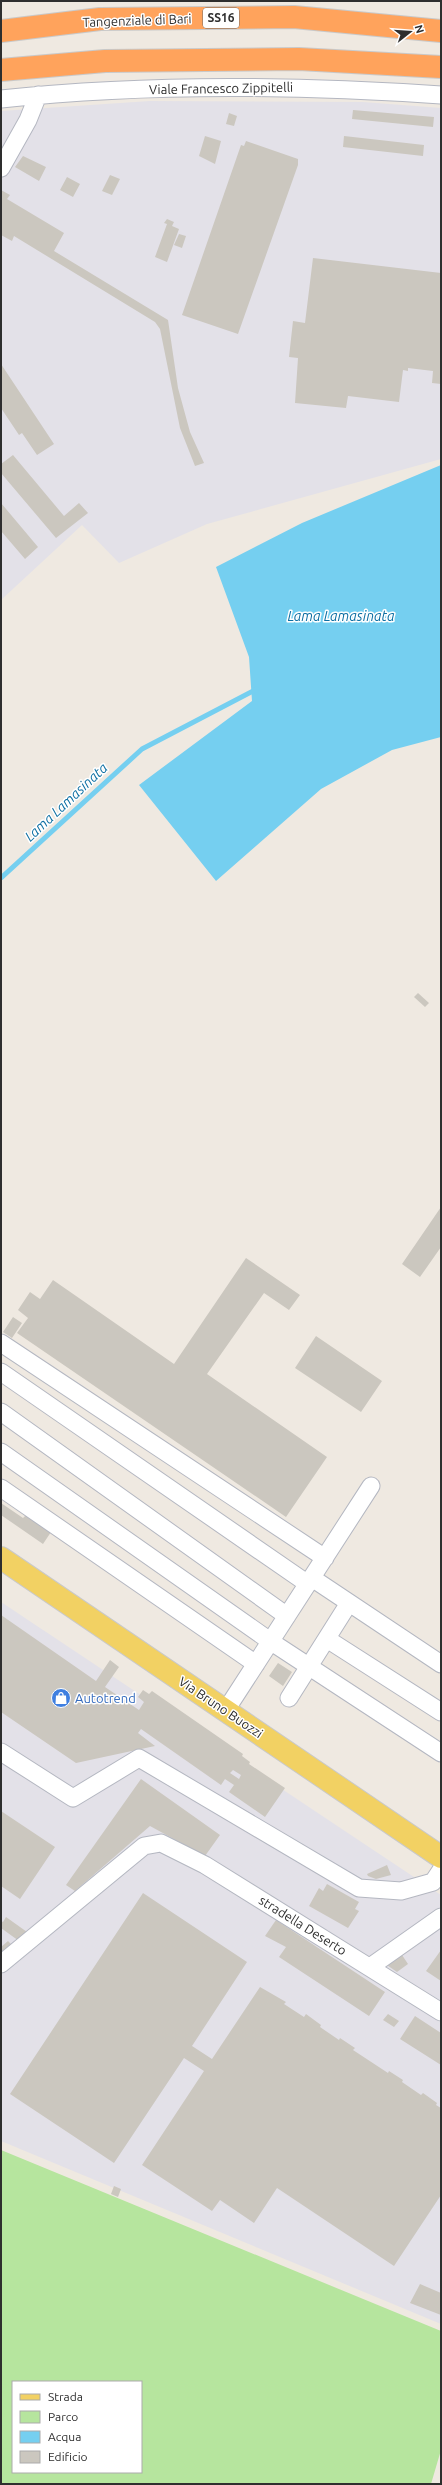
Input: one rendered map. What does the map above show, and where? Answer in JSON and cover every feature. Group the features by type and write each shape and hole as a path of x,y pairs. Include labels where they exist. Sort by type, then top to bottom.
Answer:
{"highway":[{"name":"Tangenziale di Bari","path":"1,31 100,19 294,18 441,31"},
{"path":"1,70 105,61 136,60 299,59 441,67"}],"main road":[{"name":"Via Bruno Buozzi","path":"1,1558 441,1857"}],"street":[{"name":"Viale Francesco Zippitelli","path":"1,99 38,95 165,89 297,87 441,96"},
{"path":"1,168 28,120 38,95"},
{"path":"1,1343 325,1558"},
{"path":"1,1372 310,1581 349,1603 441,1664"},
{"path":"1,1412 287,1616"},
{"path":"1,1452 270,1641 441,1753"},
{"path":"226,1710 371,1486"},
{"path":"1,1488 256,1664"},
{"path":"289,1698 349,1603"},
{"path":"327,1639 441,1712"},
{"path":"1,1752 73,1798 139,1758 360,1888 401,1891 433,1882 441,1870"},
{"name":"stradella Deserto","path":"1,1964 144,1846 161,1843 205,1864 441,2012"},
{"path":"370,1967 441,1917"}],"shaded area":[{"path":"150,101 363,102 441,108 441,459 207,524 119,563 82,525 1,600 1,111"},
{"path":"1,1602 441,1895 441,2324 1,2141"}],"green space":[{"path":"1,2150 441,2331 441,2450 431,2484 1,2484"}],"water":[{"name":"Lama Lamasinata","path":"441,465 441,737 392,750 321,789 216,881 139,785 252,701 249,657 216,567 302,523"}],"building":[{"path":"353,110 434,117 433,127 352,119"},
{"path":"229,113 237,116 234,126 226,124"},
{"path":"205,136 221,141 215,164 199,156"},
{"path":"344,136 424,145 423,156 343,147"},
{"path":"246,141 298,159 298,165 238,334 182,315 241,145 244,146"},
{"path":"23,156 46,167 39,181 15,167"},
{"path":"110,175 120,179 112,195 102,191"},
{"path":"67,177 80,184 73,197 60,190"},
{"path":"1,190 10,195 7,199 64,233 54,251 168,320 178,388 190,432 204,463 195,466 180,428 160,329 155,322 14,236 12,241 1,235"},
{"path":"167,219 174,222 172,226 179,229 167,262 155,257 167,224 164,223"},
{"path":"179,234 186,236 182,248 174,245"},
{"path":"313,258 441,273 441,384 432,383 433,371 408,368 408,371 403,370 399,402 348,396 346,408 295,403 298,358 289,357 293,321 305,323"},
{"path":"1,364 54,444 37,455 22,433 19,435 1,408"},
{"path":"13,455 64,516 79,503 88,513 56,538 1,473 1,464"},
{"path":"1,503 38,547 25,559 1,531"},
{"path":"418,993 429,1003 425,1007 414,997"},
{"path":"441,1207 441,1247 420,1277 402,1264"},
{"path":"246,1258 300,1295 289,1310 264,1293 207,1374 327,1457 286,1517 17,1333 28,1318 18,1310 30,1292 40,1299 53,1280 174,1364"},
{"path":"13,1317 22,1323 12,1338 3,1332"},
{"path":"316,1336 382,1381 361,1412 295,1368"},
{"path":"1,1503 23,1518 26,1515 51,1532 43,1544 1,1515"},
{"name":"Autotrend","path":"1,1615 96,1681 110,1660 119,1667 105,1687 139,1710 144,1702 138,1697 143,1690 149,1694 152,1691 243,1754 242,1756 250,1762 249,1764 285,1788 265,1817 229,1792 234,1785 225,1779 221,1785 141,1729 138,1733 155,1746 76,1763 1,1712","holes":["233,1770 241,1775 239,1779 230,1773"]},
{"path":"278,1663 292,1672 283,1686 269,1676"},
{"path":"141,1779 220,1835 205,1856 150,1826 75,1891 66,1885"},
{"path":"1,1811 55,1847 20,1899 1,1886"},
{"path":"387,1865 391,1875 376,1879 368,1876 367,1874"},
{"path":"327,1884 359,1902 355,1909 359,1911 348,1928 309,1906 319,1888 323,1891"},
{"path":"143,1893 247,1962 192,2046 212,2059 260,1987 286,2002 284,2004 304,2017 306,2014 321,2025 320,2027 339,2040 340,2038 355,2048 353,2050 388,2073 389,2071 403,2080 402,2082 421,2095 423,2093 437,2103 436,2105 441,2108 441,2195 394,2266 277,2188 254,2223 220,2200 212,2211 142,2165 204,2071 184,2058 114,2163 10,2094"},
{"path":"6,1917 27,1932 19,1941 1,1928 1,1921 3,1922"},
{"path":"276,1920 385,1992 369,2016 279,1957 286,1947 265,1936"},
{"path":"8,1941 11,1944 1,1953 1,1947"},
{"path":"398,1949 408,1964 397,1972 381,1961"},
{"path":"441,1950 441,1981 426,1971"},
{"path":"388,2014 399,2021 394,2027 383,2020"},
{"path":"415,2016 441,2033 441,2065 400,2039"},
{"path":"114,2186 121,2189 118,2197 111,2194"},
{"path":"420,2284 441,2293 441,2315 410,2303"}],"waterway":[{"name":"Lama Lamasinata","path":"1,878 142,749 257,689"}],"place":[{"name":"Autotrend","path":"61,1698"}]}
